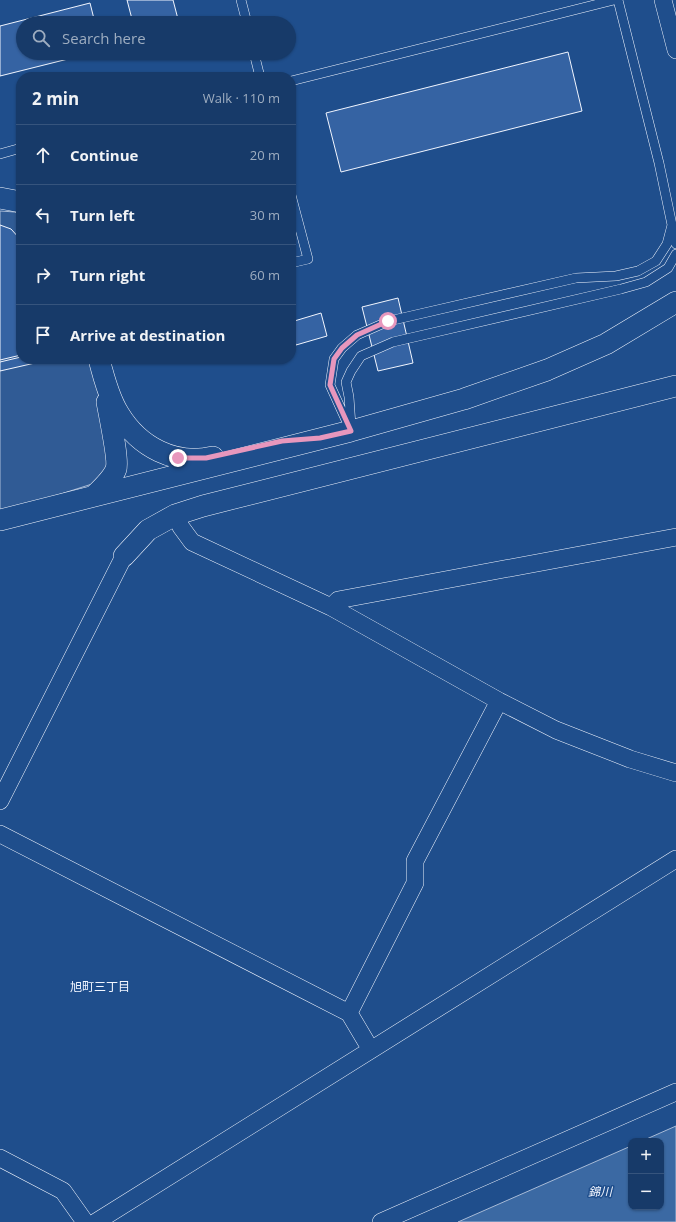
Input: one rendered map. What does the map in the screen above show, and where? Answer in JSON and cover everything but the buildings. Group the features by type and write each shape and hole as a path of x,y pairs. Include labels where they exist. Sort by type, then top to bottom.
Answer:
{"street":[{"path":"664,0 676,50"},
{"path":"0,198 16,201"},
{"path":"0,520 351,431 464,400 547,370 606,344 676,302"},
{"path":"101,366 118,413 129,428 152,448 178,458 206,458 282,441 320,438"},
{"path":"94,496 116,469 116,453 101,366"},
{"path":"0,800 124,556 148,530 176,514 210,504 676,386"},
{"path":"176,514 182,527 192,542 331,607 499,701 556,730 630,759 676,773"},
{"path":"331,607 338,600 676,537"},
{"path":"349,1013 415,883 415,861 499,701"},
{"path":"0,834 349,1013 371,1050"},
{"path":"96,1222 676,859"},
{"path":"381,1222 676,1092"},
{"path":"0,1158 63,1191 85,1222"}],"lane":[{"path":"241,0 244,16"},
{"path":"296,80 614,0"},
{"path":"618,0 660,163 676,244"},
{"path":"256,60 259,72"},
{"path":"0,154 16,149"},
{"path":"296,214 308,259 296,262"},
{"path":"351,431 330,385 334,359 342,348 357,335 388,321 576,278 616,276 638,271 656,261 667,244 672,225"},
{"path":"351,431 350,397 346,382 361,356 393,342 646,282 668,268 676,254"}],"shaded area":[{"path":"0,211 16,213 16,364 91,364 98,391 109,457 105,472 92,484 0,512"}],"water":[{"name":"錦川","path":"676,1126 676,1222 458,1222 628,1147 628,1210 664,1210 664,1138 649,1138"}],"district":[{"name":"旭町三丁目","path":"100,987"}],"route":[{"path":"178,458 206,458 282,441 320,438 351,431 330,385 334,359 342,348 357,335 388,321"}]}
